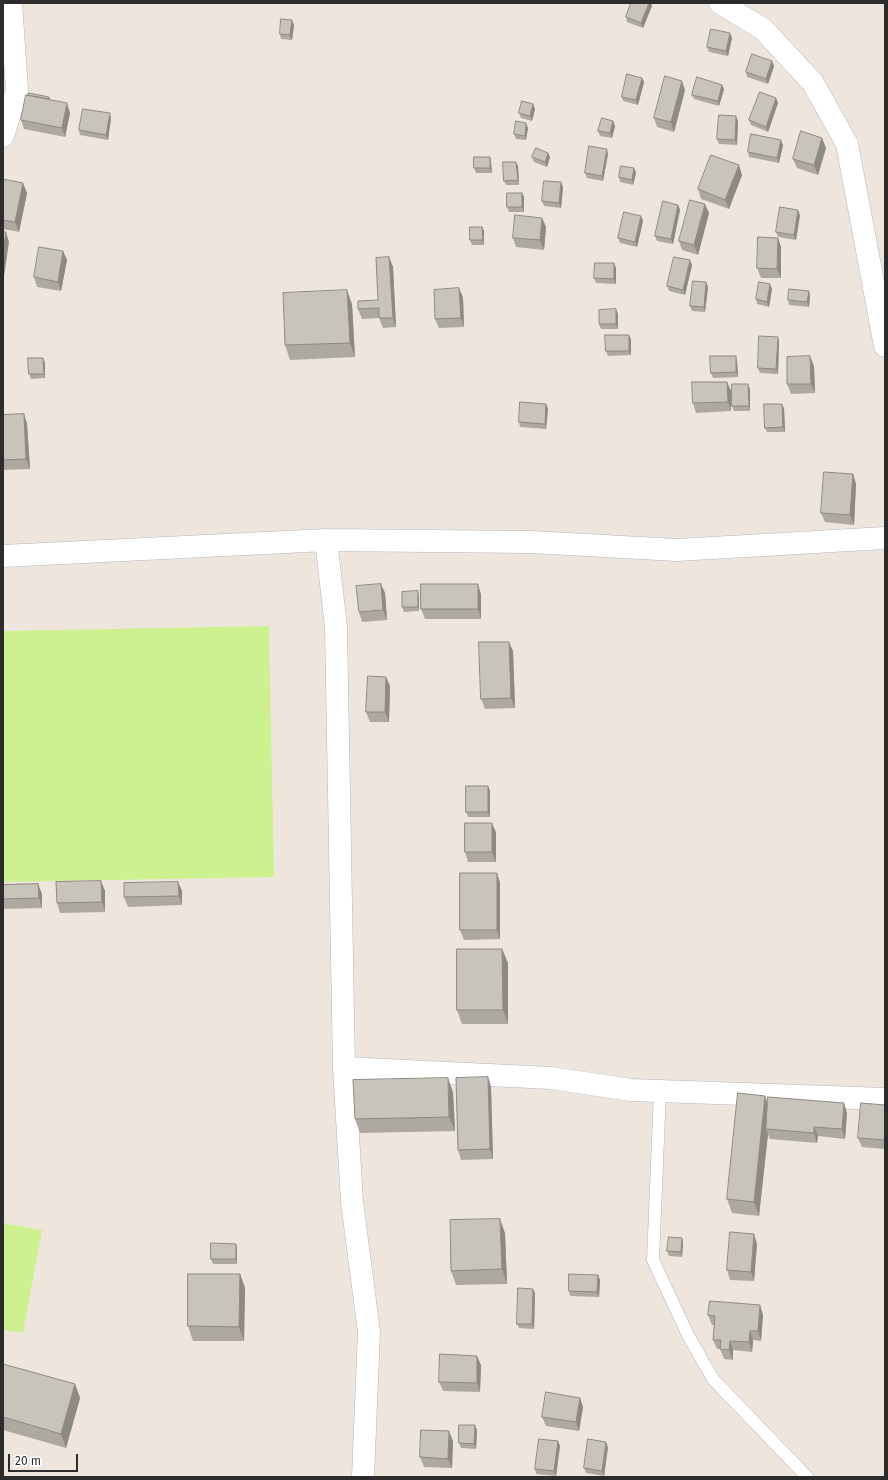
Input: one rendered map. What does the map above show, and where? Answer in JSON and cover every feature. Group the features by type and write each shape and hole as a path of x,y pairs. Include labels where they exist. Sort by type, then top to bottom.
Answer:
{"street":[{"path":"3,136 18,90 11,3"},
{"path":"720,3 763,29 813,83 847,144 885,346"},
{"path":"3,556 326,540 531,542 676,550 885,538"},
{"path":"326,540 336,627 344,1068 352,1202 370,1332 363,1477"},
{"path":"344,1068 551,1078 631,1090 885,1099"}],"lane":[{"path":"660,1091 653,1260 688,1335 712,1380 807,1477"}],"green space":[{"path":"269,626 274,877 3,882 3,631"},
{"path":"3,1223 42,1230 23,1333 3,1330"}],"building":[{"path":"631,3 649,3 641,23 626,17"},
{"path":"281,19 292,20 290,35 280,34"},
{"path":"711,29 730,33 726,51 707,47"},
{"path":"752,54 772,61 766,79 746,72"},
{"path":"627,74 642,78 636,100 622,97"},
{"path":"665,76 682,81 671,122 654,118"},
{"path":"697,77 722,85 718,101 692,95"},
{"path":"760,92 776,98 766,127 749,120"},
{"path":"29,93 49,97 49,99 28,95"},
{"path":"26,95 67,103 62,128 21,120"},
{"path":"522,101 533,104 530,116 519,113"},
{"path":"83,109 110,113 106,135 79,130"},
{"path":"719,115 736,116 735,140 717,139"},
{"path":"602,118 613,121 610,133 598,131"},
{"path":"516,121 526,123 525,136 514,134"},
{"path":"801,131 822,138 814,165 793,159"},
{"path":"751,134 781,140 777,158 748,152"},
{"path":"589,146 607,149 602,176 585,173"},
{"path":"536,148 548,153 545,162 532,157"},
{"path":"711,155 739,165 725,200 698,189"},
{"path":"474,157 490,157 490,168 474,168"},
{"path":"503,162 516,162 518,180 504,181"},
{"path":"621,166 634,168 632,180 619,177"},
{"path":"3,179 23,183 15,222 3,220"},
{"path":"544,181 561,182 559,203 542,201"},
{"path":"507,193 522,193 522,207 507,207"},
{"path":"690,200 705,204 694,245 679,241"},
{"path":"663,201 678,205 671,239 655,236"},
{"path":"780,207 798,210 794,235 776,232"},
{"path":"624,212 641,216 635,242 618,238"},
{"path":"515,215 542,218 540,240 513,238"},
{"path":"470,227 482,227 483,240 470,240"},
{"path":"3,232 6,232 3,250"},
{"path":"758,237 778,238 777,269 757,268"},
{"path":"39,247 63,251 58,282 34,277"},
{"path":"389,257 393,318 379,318 379,308 358,309 358,301 378,300 376,258"},
{"path":"674,257 690,260 683,290 667,286"},
{"path":"595,263 614,263 614,279 594,278"},
{"path":"693,281 706,282 704,307 690,306"},
{"path":"759,282 770,284 767,302 756,299"},
{"path":"459,288 461,318 435,319 434,290"},
{"path":"789,289 809,291 807,302 788,300"},
{"path":"347,290 350,343 285,345 283,293"},
{"path":"616,309 616,324 599,324 599,310"},
{"path":"605,335 629,335 629,351 606,351"},
{"path":"759,336 778,337 776,369 758,368"},
{"path":"710,356 736,356 736,372 711,373"},
{"path":"810,356 811,384 787,384 787,357"},
{"path":"28,358 43,358 44,374 29,374"},
{"path":"692,382 727,382 728,402 693,403"},
{"path":"732,384 748,384 749,406 732,406"},
{"path":"520,402 546,404 545,424 519,422"},
{"path":"764,404 782,404 783,427 765,428"},
{"path":"24,414 26,459 3,460 3,415"},
{"path":"824,472 853,474 850,515 821,513"},
{"path":"381,584 383,610 359,612 356,586"},
{"path":"421,584 478,584 478,609 421,609"},
{"path":"418,591 418,607 402,607 402,592"},
{"path":"479,642 509,642 511,698 481,699"},
{"path":"368,676 386,677 385,712 366,712"},
{"path":"466,786 488,786 488,812 466,812"},
{"path":"465,823 492,823 492,852 465,852"},
{"path":"460,873 497,873 497,930 460,930"},
{"path":"101,881 102,902 57,903 56,882"},
{"path":"178,882 179,896 124,897 124,883"},
{"path":"38,884 39,898 3,899 3,885"},
{"path":"457,949 502,949 503,1010 457,1010"},
{"path":"488,1077 490,1149 458,1150 456,1078"},
{"path":"448,1078 449,1117 355,1119 353,1080"},
{"path":"738,1093 765,1096 754,1202 727,1199"},
{"path":"768,1097 844,1103 842,1129 814,1127 814,1133 766,1129"},
{"path":"861,1103 885,1105 885,1140 858,1138"},
{"path":"500,1219 502,1269 451,1271 450,1220"},
{"path":"730,1232 754,1234 751,1272 727,1270"},
{"path":"669,1237 682,1238 681,1252 667,1251"},
{"path":"211,1243 236,1244 236,1259 211,1259"},
{"path":"188,1274 240,1274 239,1327 188,1326"},
{"path":"569,1274 598,1275 597,1292 569,1291"},
{"path":"518,1288 533,1289 532,1324 517,1324"},
{"path":"710,1301 760,1305 758,1331 750,1331 749,1342 730,1341 729,1350 720,1349 721,1340 713,1340 715,1316 708,1315"},
{"path":"440,1354 477,1356 477,1383 439,1382"},
{"path":"3,1364 75,1384 61,1434 3,1417"},
{"path":"546,1392 580,1398 576,1422 542,1417"},
{"path":"459,1425 475,1425 474,1444 459,1443"},
{"path":"421,1430 449,1431 448,1459 420,1457"},
{"path":"539,1439 558,1441 554,1471 535,1469"},
{"path":"588,1439 606,1442 602,1471 584,1468"}]}
